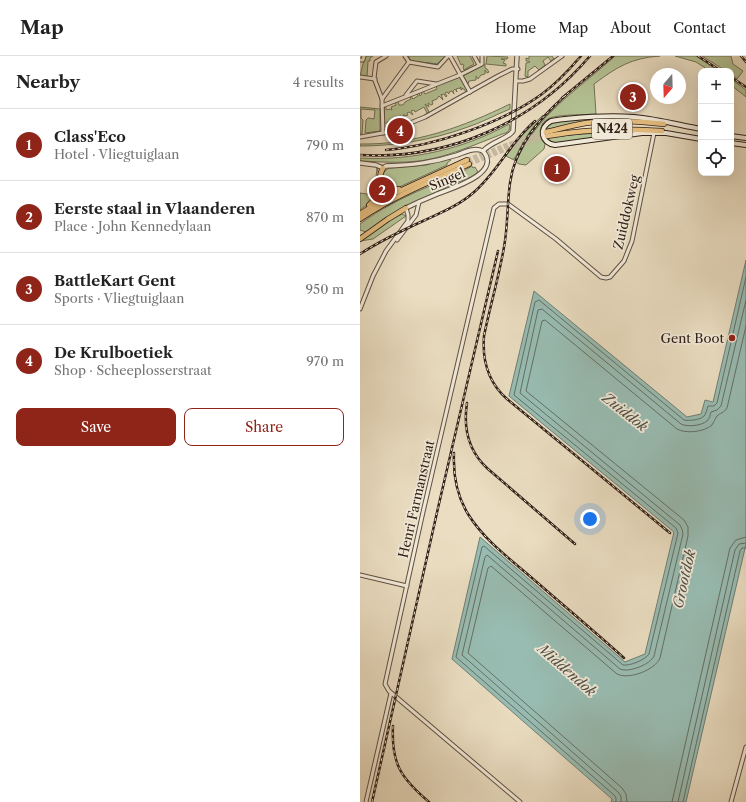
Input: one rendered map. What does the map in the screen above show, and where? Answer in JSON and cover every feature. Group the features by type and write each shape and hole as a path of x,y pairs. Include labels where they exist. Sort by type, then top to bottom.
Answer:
{"highway":[{"name":"N424","path":"664,132 614,129 547,134 584,123 633,121 665,123"},
{"path":"360,219 402,194 468,162 403,190 362,212"},
{"path":"362,212 377,196 380,176 383,168"},
{"path":"380,176 382,184 388,189 403,190"},
{"path":"360,239 406,208"},
{"path":"360,233 368,233"}],"main road":[{"name":"N424","path":"698,129 633,117 589,118 561,120 548,123 544,126 542,133 545,141 555,145 633,133 664,132 698,138"},
{"path":"734,136 746,138"},
{"path":"734,144 746,146"}],"street":[{"path":"360,60 363,60 364,56"},
{"path":"383,133 382,99 375,79 376,62 386,56"},
{"path":"405,56 409,62 438,67 449,56 470,92"},
{"path":"474,56 479,65"},
{"path":"382,106 460,75 482,64 482,56"},
{"path":"360,163 376,165 383,168 386,166 401,166 431,162 474,149 483,151 492,144 512,134 517,56"},
{"path":"516,80 523,81 530,79 562,56"},
{"path":"382,99 409,62"},
{"path":"360,137 383,133 426,117 498,76 517,69"},
{"path":"360,77 375,79"},
{"path":"405,96 417,81 437,84"},
{"name":"Zuiddokweg","path":"502,203 506,203 511,206 601,277 610,277 624,261 632,241 654,133"},
{"name":"Singel","path":"360,309 373,276 386,251 408,221 406,208 465,183 480,174 488,161 487,156 483,151"},
{"name":"Singel","path":"384,255 415,218 418,211 419,202"},
{"name":"Henri Farmanstraat","path":"366,802 391,693 385,684 407,586 492,212 496,206 502,203"},
{"path":"360,575 407,586"},
{"path":"391,693 520,802"},
{"path":"731,802 746,747"}],"green space":[{"path":"365,56 373,56 370,58 370,61 368,61 367,77 360,76"},
{"path":"408,56 446,56 437,64 411,61"},
{"path":"457,56 470,56 474,64 464,70 463,64 461,65"},
{"path":"487,56 508,57 507,59 501,59 505,60 503,63 506,64 506,66 486,64"},
{"path":"529,56 552,56 554,59 551,61 548,57 543,61 545,65 539,70 535,66 528,71 528,77 525,76 526,63 530,62 526,61 526,58 529,59"},
{"path":"615,56 660,56 632,61 617,68 594,84 596,114 564,115 548,119 542,124 540,130 545,144 544,149 526,165 516,162 535,130 547,117 573,92"},
{"path":"675,56 696,56 714,68 705,68 696,62"},
{"path":"702,56 731,56 733,64 743,71 737,79 734,76 734,68 721,68"},
{"path":"485,64 485,68 489,72 487,73 485,70 485,74 481,75 478,79 476,76 476,80 469,81 468,84 463,76"},
{"path":"460,77 468,91 466,92 460,87 462,90 459,88 456,89 457,92 455,89 453,91 454,94 452,91 449,92 449,94 447,92 445,93 447,96 446,97 444,94 441,94 443,100 439,96 437,99 432,101 433,104 431,105 428,103 429,107 425,104 429,112 427,113 424,107 415,112 414,110 411,111 413,115 409,112 407,113 408,115 403,115 405,118 400,116 391,120 392,123 390,124 388,121 388,123 384,123 385,106 387,110 392,110 391,107 396,105 395,102 398,101 399,105 403,105 411,99 411,96 413,99 418,96 417,94 419,93 420,96 422,94 421,92 423,91 425,94 437,89 436,86"},
{"path":"734,81 746,90 746,97 734,87"},
{"path":"510,104 510,109 471,126 439,136 413,142 360,146 360,144 380,144 419,138 438,133 474,120"},
{"path":"360,107 380,109 380,131 365,133 366,120 368,118 374,119 375,110 361,109 361,118 363,120 362,134 360,134"},
{"path":"543,115 544,116 534,126 524,140 514,160 506,156 520,137"},
{"path":"599,118 650,120 625,120 546,130 548,138 578,134 639,132 555,144 544,138 544,129 552,122"},
{"path":"509,124 510,128 508,132 461,150 431,159 405,162 360,161 360,158 399,157 437,152 456,147 492,133"},
{"path":"449,159 451,160 447,163 447,165 395,189 386,187 382,177 384,172 389,168 426,165"},
{"path":"472,166 473,168 475,167 478,172 470,177 415,203 366,232 360,230 360,224 383,209"},
{"path":"377,168 379,181 377,191 371,202 360,210 360,193 374,195"},
{"path":"402,214 406,216 373,239 360,241 382,225"}],"water":[{"path":"746,260 746,544 686,802 611,802 612,799 452,659 480,537 625,662 645,654 674,532 509,396 534,291 687,417 701,414 705,400 713,402"}],"waterway":[{"path":"408,56 411,61 437,64 446,56"}],"tunnel":[{"path":"467,160 546,132"},
{"path":"469,164 509,148 547,136"}],"railway":[{"path":"386,150 405,148 446,138 508,114 526,105 542,94 563,76 581,56"},
{"path":"360,155 393,155 425,151 456,144 487,132 515,118 542,100 567,80 590,56"},
{"path":"562,98 613,56"},
{"path":"698,56 716,68"},
{"path":"741,56 746,62"},
{"path":"734,79 746,87"},
{"path":"566,95 547,113 530,134 517,157 513,170 509,191 504,247 484,336 484,354 486,363 491,379 507,399 670,533"},
{"path":"360,254 391,236 449,209 467,198 490,176 518,138 535,121"},
{"path":"372,802 498,251"},
{"path":"467,403 466,422 468,439 481,462 575,544"},
{"path":"454,453 454,469 458,492 464,507 474,523 489,541 624,658"},
{"path":"393,726 394,751 400,769 411,785 429,802"}],"place":[{"name":"BattleKart Gent","path":"633,97"},
{"name":"De Krulboetiek","path":"400,131"},
{"name":"Class'Eco","path":"557,169"},
{"name":"Eerste staal in Vlaanderen","path":"382,190"},
{"name":"Gent Boot","path":"732,338"}],"water label":[{"name":"Zuiddok","path":"625,412"},
{"name":"Grootdok","path":"684,579"},
{"name":"Middendok","path":"567,670"}]}
